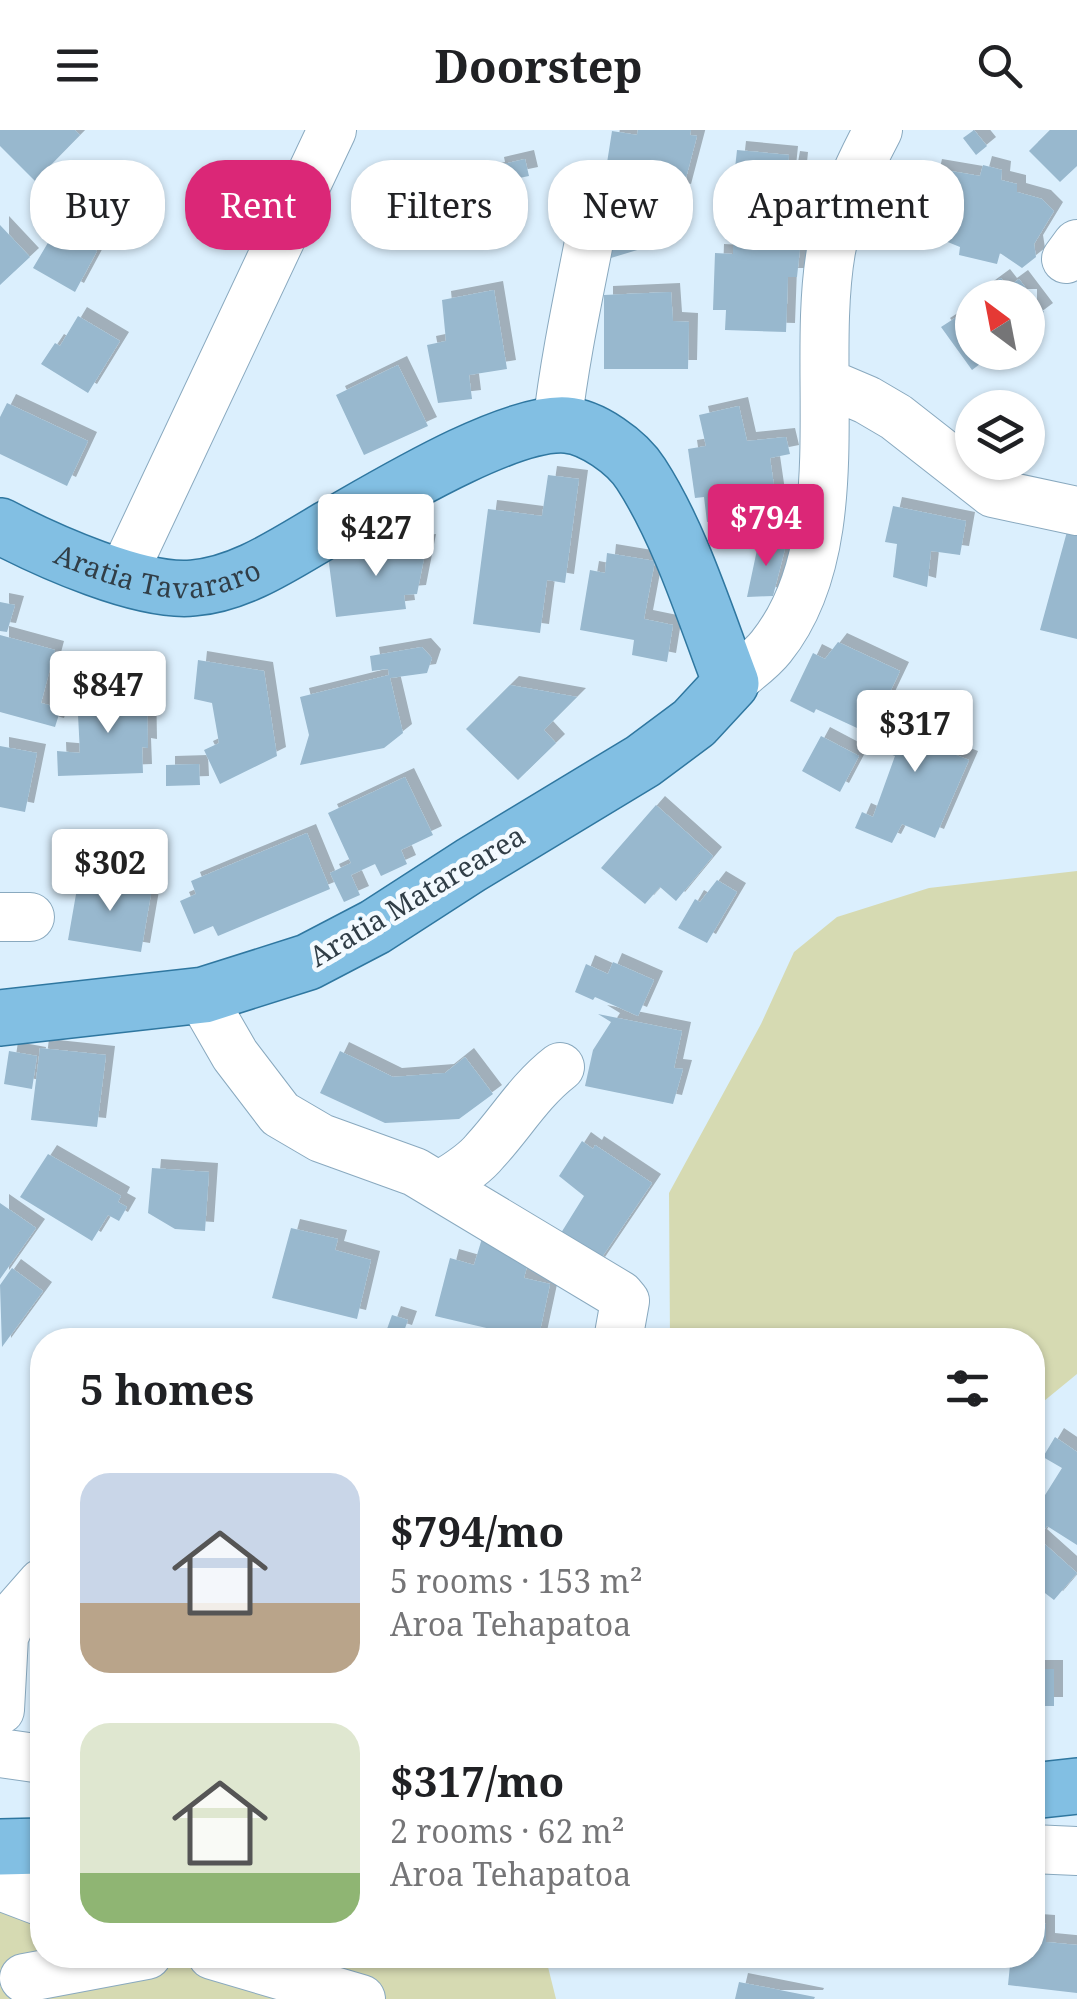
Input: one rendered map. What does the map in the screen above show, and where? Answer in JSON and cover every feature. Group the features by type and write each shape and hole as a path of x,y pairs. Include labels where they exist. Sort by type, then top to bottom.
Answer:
{"main road":[{"path":"558,426 570,425 614,446 639,471 671,534 731,683"},
{"name":"Aratia Tavararo","path":"0,526 30,542 122,576 166,589 196,588 229,580 275,559 448,462 524,432 558,426"},
{"name":"Aratia Matarearea","path":"5,1016 200,996 308,962 375,927 643,761 694,723 731,683"},
{"path":"1045,1789 1077,1786"},
{"path":"0,1846 30,1846"}],"street":[{"path":"122,576 332,130"},
{"path":"731,683 771,648 796,604 809,568 821,506 827,383 824,316 831,248 854,177 878,130"},
{"path":"558,426 569,331 588,250"},
{"path":"827,383 896,417 992,494 1077,511"},
{"path":"200,996 280,1114 321,1138 415,1172 620,1295 625,1301 620,1328"},
{"path":"441,1186 487,1150 541,1082 560,1068"},
{"path":"0,1710 4,1637 14,1616 30,1597"},
{"path":"0,1753 30,1757"},
{"path":"1045,1850 1077,1852"},
{"path":"0,1886 30,1897"},
{"path":"24,1978 77,1968"},
{"path":"256,1968 361,1999"}],"green space":[{"path":"1077,871 1077,1374 1045,1400 1045,1328 670,1328 669,1193 761,1024 794,952 837,917 929,888"},
{"path":"30,1870 30,1968 548,1968 556,1999 0,1999 0,1884"}],"building":[{"path":"0,130 75,130 80,135 56,160 30,160 30,176 0,146"},
{"path":"638,130 691,130 690,135 697,136 691,160 607,160 612,131 637,135"},
{"path":"974,130 987,146 976,155 963,138"},
{"path":"1050,130 1077,130 1077,166 1060,182 1029,151"},
{"path":"737,150 789,155 788,160 736,160"},
{"path":"983,165 1002,170 1001,180 1017,184 1017,192 1042,199 1054,211 1034,244 1036,257 1022,268 1000,253 997,264 959,255 960,250 964,250 964,173 980,176"},
{"path":"0,225 30,257 0,285"},
{"path":"44,250 97,251 75,292 33,268"},
{"path":"597,250 637,250 591,264"},
{"path":"733,250 800,250 797,277 788,277 786,332 725,330 726,310 713,310 715,253 733,254"},
{"path":"494,290 507,369 469,375 472,399 438,403 427,345 446,341 442,300"},
{"path":"671,292 673,321 689,322 688,369 604,369 604,295"},
{"path":"78,316 120,341 88,393 41,364 55,343 60,346"},
{"path":"955,318 955,346 941,327"},
{"path":"398,365 428,426 364,455 336,395"},
{"path":"7,403 88,441 67,486 0,454 0,417"},
{"path":"739,406 747,441 786,437 790,454 770,458 778,513 707,522 704,497 695,498 688,449 706,446 699,415"},
{"path":"548,475 579,479 565,583 547,580 540,633 473,624 488,509 542,516"},
{"path":"893,506 966,521 960,555 931,551 927,587 893,577 897,544 885,542"},
{"path":"1068,528 1077,530 1077,639 1040,630"},
{"path":"787,541 773,596 747,597 758,545"},
{"path":"427,543 417,594 404,595 406,609 336,617 328,556"},
{"path":"607,553 655,561 644,619 673,625 667,662 632,655 634,640 580,630 590,570 605,573"},
{"path":"0,602 15,605 7,632 0,631"},
{"path":"0,635 55,650 41,703 61,708 55,727 0,712"},
{"path":"838,642 900,671 870,734 790,701 813,653 825,659"},
{"path":"422,647 432,658 427,673 390,678 403,733 384,748 300,765 309,735 300,697 389,675 388,669 372,671 370,656"},
{"path":"198,660 264,671 277,756 220,784 204,750 219,743 212,703 194,699"},
{"path":"510,685 577,697 544,730 556,743 518,780 466,729"},
{"path":"147,694 148,748 142,747 143,773 58,776 57,751 80,753 77,696"},
{"path":"893,705 912,712 913,706 955,722 943,750 969,760 935,838 902,824 892,843 855,828 862,812 873,817 895,756 876,749"},
{"path":"821,736 859,756 840,792 802,771"},
{"path":"0,746 37,753 25,812 0,807"},
{"path":"199,764 200,785 166,786 166,765"},
{"path":"405,777 433,835 401,850 407,864 381,876 375,864 351,875 360,895 344,902 330,873 351,863 328,813"},
{"path":"656,805 713,856 676,901 660,887 645,904 601,868"},
{"path":"307,833 330,889 218,936 213,926 194,934 180,901 196,894 191,881"},
{"path":"79,877 152,888 141,952 68,940"},
{"path":"717,880 737,892 707,943 678,928 695,899 700,902"},
{"path":"613,962 654,980 638,1016 575,992 586,964 608,974"},
{"path":"598,1014 682,1031 674,1068 683,1069 673,1104 585,1086 593,1050 611,1022"},
{"path":"40,1048 106,1055 97,1127 31,1120"},
{"path":"9,1051 37,1056 32,1089 4,1084"},
{"path":"340,1051 393,1077 445,1073 465,1057 493,1094 459,1119 385,1123 320,1093"},
{"path":"582,1141 593,1149 595,1145 652,1183 596,1266 556,1241 584,1196 559,1176"},
{"path":"48,1154 121,1196 118,1202 127,1207 119,1221 108,1215 92,1241 20,1197"},
{"path":"152,1168 209,1172 205,1231 175,1229 148,1213"},
{"path":"0,1203 36,1228 0,1279"},
{"path":"291,1228 338,1239 335,1250 371,1260 357,1319 272,1298"},
{"path":"483,1235 531,1251 524,1278 550,1284 541,1328 486,1328 435,1316 450,1258 474,1265"},
{"path":"12,1268 43,1291 2,1347 0,1285"},
{"path":"392,1315 408,1320 405,1328 387,1328"},
{"path":"1055,1437 1077,1452 1077,1545 1047,1526 1045,1529 1045,1495 1062,1468 1045,1458"},
{"path":"1045,1544 1077,1573 1054,1600 1045,1593"},
{"path":"1045,1669 1054,1669 1054,1706 1045,1706"},
{"path":"1045,1924 1046,1942 1077,1945 1077,1993 1008,1985 1010,1968 1045,1968"},
{"path":"739,1982 815,1997 735,1999"}]}
